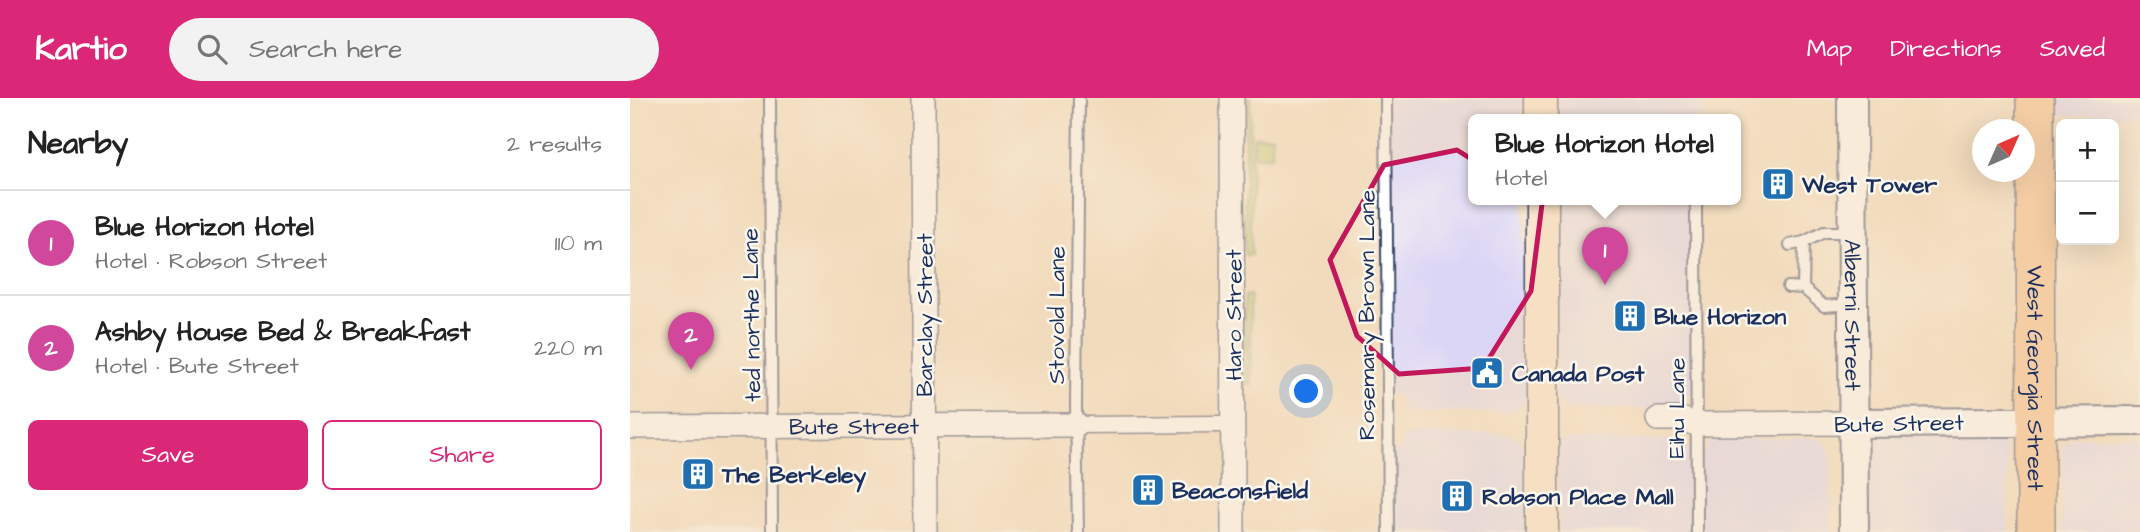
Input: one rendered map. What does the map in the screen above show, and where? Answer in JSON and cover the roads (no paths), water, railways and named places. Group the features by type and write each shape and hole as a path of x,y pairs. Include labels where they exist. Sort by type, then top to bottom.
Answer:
{"highway":[{"name":"West Georgia Street","path":"2035,98 2036,532"}],"main road":[{"path":"1542,205 1542,532"}],"street":[{"name":"Barclay Street","path":"923,98 925,532"},
{"name":"Haro Street","path":"1232,98 1233,532"},
{"name":"Alberni Street","path":"1852,98 1854,532"},
{"name":"Bute Street","path":"1658,418 1681,419 1696,424 2140,421"},
{"name":"Bute Street","path":"630,427 1220,425"}],"lane":[{"name":"ted northe Lane","path":"770,98 772,532"},
{"name":"Stovold Lane","path":"1078,532 1079,98"},
{"name":"Rosemary Brown Lane","path":"1386,98 1389,532"},
{"name":"Eihu Lane","path":"1696,205 1698,532"},
{"path":"1790,245 1804,242 1824,232 1853,232"},
{"path":"1803,288 1804,242"},
{"path":"1787,286 1803,288 1824,306 1853,304"}],"place":[{"name":"West Tower","path":"1778,184"},
{"name":"Blue Horizon Hotel","path":"1605,285"},
{"name":"Blue Horizon","path":"1630,316"},
{"name":"Ashby House Bed & Breakfast","path":"691,370"},
{"name":"Canada Post","path":"1487,373"},
{"name":"The Berkeley","path":"698,474"},
{"name":"Beaconsfield","path":"1148,490"},
{"name":"Robson Place Mall","path":"1457,496"}]}
